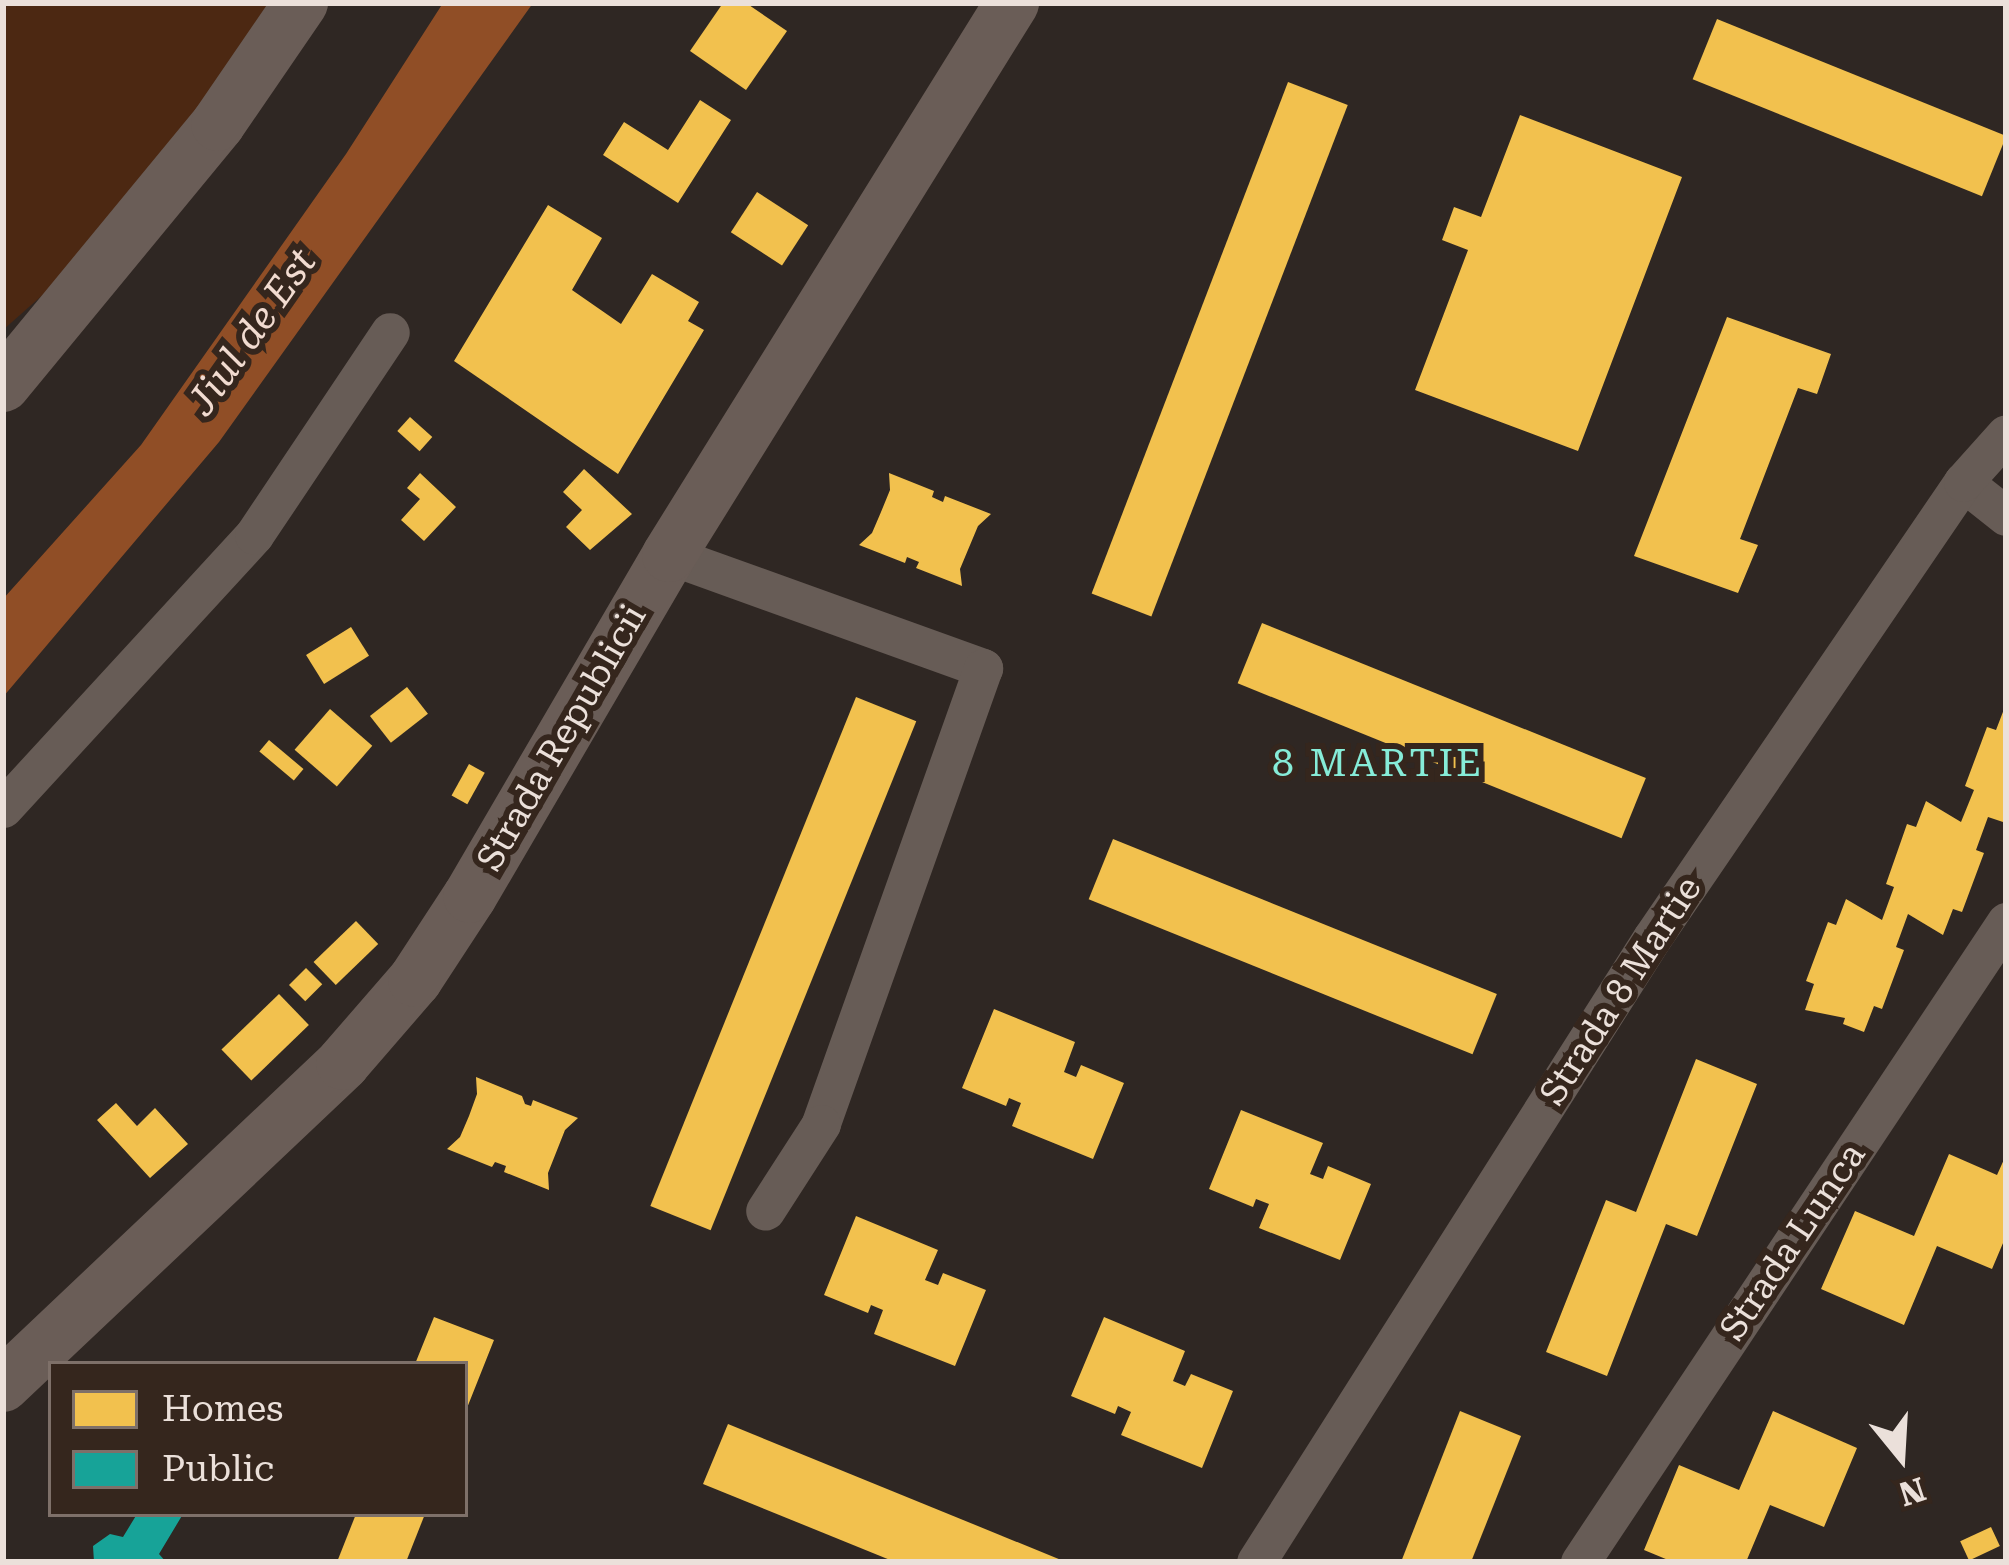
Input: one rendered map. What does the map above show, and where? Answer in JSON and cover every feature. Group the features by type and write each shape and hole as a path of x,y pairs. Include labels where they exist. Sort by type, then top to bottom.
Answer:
{"main road":[{"path":"3,385 218,124 301,3"},
{"name":"Strada Republicii","path":"3,1385 343,1063 415,980 470,896 669,555 1012,3"}],"street":[{"path":"3,808 254,535 390,332"},
{"name":"Strada 8 Martie","path":"1256,1562 1652,938 1963,482 2006,434"},
{"path":"1963,482 2006,516"},
{"path":"669,555 983,668 821,1124 765,1211"},
{"name":"Strada Lunca","path":"1580,1562 2006,922"}],"shaded area":[{"path":"3,3 269,3 219,80 73,268 3,330"}],"water":[{"name":"Jiul de Est","path":"443,3 533,3 219,442 3,697 3,599 141,445 346,154"}],"building: Homes":[{"path":"723,3 746,3 787,31 746,90 690,51"},
{"path":"1717,19 2006,136 1982,196 1693,79"},
{"path":"1288,82 1348,105 1151,617 1092,594"},
{"path":"700,100 731,120 678,203 603,155 624,122 668,150"},
{"path":"1520,115 1682,177 1578,451 1415,390 1468,250 1442,240 1454,207 1481,217"},
{"path":"757,192 808,225 782,265 731,232"},
{"path":"548,205 602,238 572,290 621,324 652,274 699,302 688,321 704,330 618,474 454,361"},
{"path":"1727,317 1831,354 1817,394 1798,388 1740,539 1758,545 1738,593 1634,556"},
{"path":"410,417 432,437 420,451 397,431"},
{"path":"584,469 632,514 590,550 566,527 582,510 563,492"},
{"path":"420,473 456,507 424,541 401,520 420,499 407,488"},
{"path":"889,473 934,491 932,497 943,502 945,496 991,514 978,526 960,569 962,586 916,568 919,562 907,557 905,563 859,545 872,533 881,512 890,490"},
{"path":"1262,623 1646,778 1622,838 1238,683"},
{"path":"351,627 369,656 324,684 306,655"},
{"path":"407,687 428,714 391,743 370,716"},
{"path":"856,697 916,721 711,1230 650,1206"},
{"path":"2006,704 2006,823 1988,817 1976,850 1984,853 1962,912 1953,909 1943,935 1908,914 1896,947 1904,950 1882,1009 1874,1006 1864,1032 1843,1024 1845,1018 1805,1010 1814,984 1806,981 1828,922 1836,925 1846,899 1882,920 1894,887 1886,884 1907,824 1916,827 1926,801 1961,822 1974,790 1965,786 1987,727 1996,730"},
{"path":"330,709 372,746 337,786 295,750"},
{"path":"269,740 303,769 294,780 259,751"},
{"path":"469,764 485,773 467,804 452,795"},
{"path":"1113,839 1497,994 1473,1054 1089,899"},
{"path":"356,921 378,944 336,985 314,962"},
{"path":"306,968 322,984 305,1001 289,985"},
{"path":"279,994 309,1025 251,1081 221,1050"},
{"path":"994,1009 1075,1042 1064,1072 1076,1077 1081,1065 1124,1083 1093,1159 1012,1126 1021,1103 1009,1098 1006,1106 962,1088"},
{"path":"1696,1059 1757,1084 1697,1236 1666,1224 1607,1376 1546,1352 1606,1200 1636,1212"},
{"path":"476,1077 522,1096 525,1104 531,1106 533,1100 578,1118 565,1130 548,1173 549,1190 504,1172 506,1166 495,1162 492,1167 447,1149 460,1137 469,1116 477,1094"},
{"path":"116,1103 137,1126 155,1108 188,1144 150,1178 97,1120"},
{"path":"1241,1110 1323,1143 1310,1174 1323,1179 1328,1166 1371,1184 1340,1260 1259,1228 1269,1204 1256,1199 1253,1207 1209,1189"},
{"path":"1949,1154 1997,1175 2006,1155 2006,1236 1992,1269 1937,1246 1904,1325 1821,1289 1855,1211 1914,1236"},
{"path":"856,1216 938,1250 925,1280 938,1285 943,1273 986,1290 955,1366 874,1334 883,1310 871,1305 868,1313 824,1295"},
{"path":"434,1317 494,1340 468,1405 468,1361 416,1361"},
{"path":"1104,1317 1185,1351 1173,1381 1185,1386 1191,1374 1233,1391 1202,1468 1121,1435 1131,1412 1118,1406 1115,1414 1071,1396"},
{"path":"1460,1411 1521,1436 1471,1562 1401,1562"},
{"path":"1773,1411 1857,1448 1824,1527 1770,1505 1746,1562 1673,1562 1644,1550 1679,1465 1739,1490"},
{"path":"728,1424 1066,1562 895,1562 703,1484"},
{"path":"355,1517 424,1517 406,1562 337,1562"},
{"path":"1991,1527 2000,1546 1969,1560 1960,1541"}],"building: Public":[{"path":"135,1517 181,1517 159,1554 166,1562 94,1562 93,1546 110,1534 123,1537"}],"district":[{"name":"8 MARTIE","path":"1378,763"}]}
